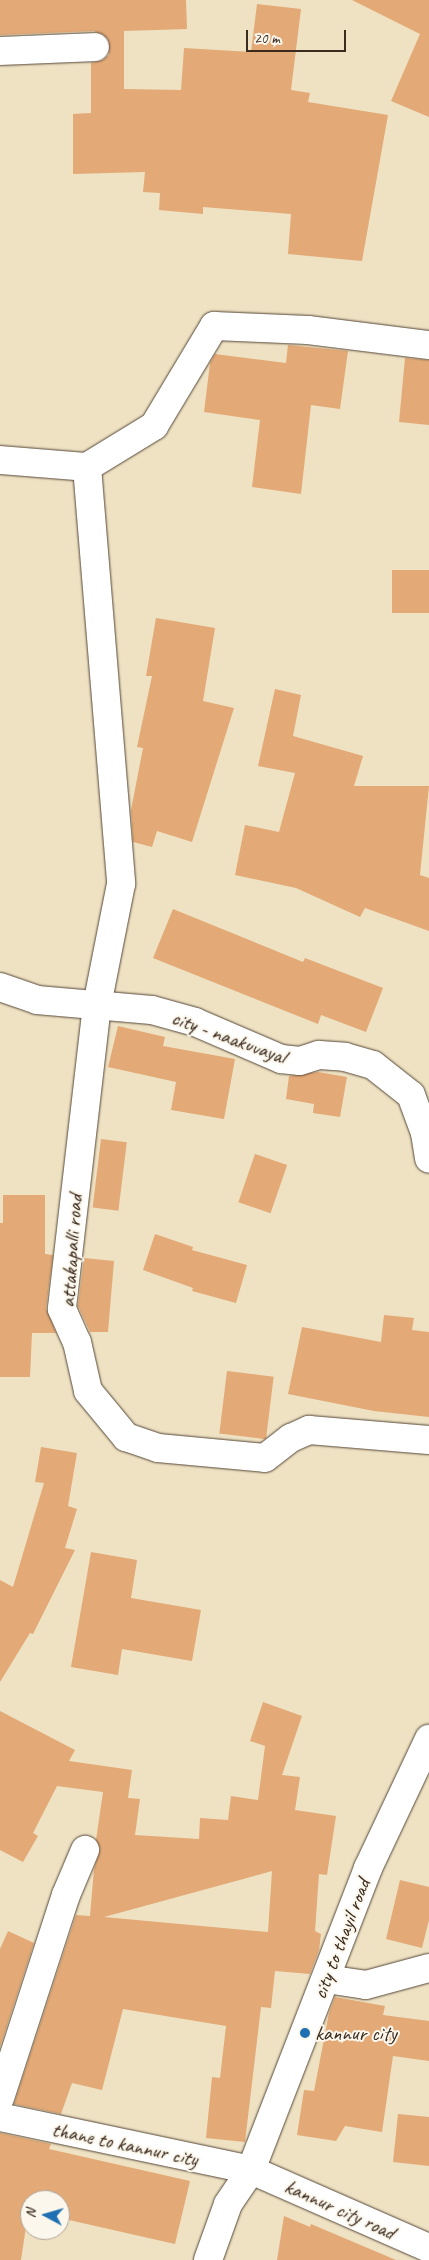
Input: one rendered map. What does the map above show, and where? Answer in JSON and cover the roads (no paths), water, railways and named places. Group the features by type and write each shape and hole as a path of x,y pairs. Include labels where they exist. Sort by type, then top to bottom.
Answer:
{"street":[{"path":"0,51 95,47"},
{"path":"0,460 87,467 154,426 214,326 308,330 429,345"},
{"name":"attakapalli road","path":"87,467 120,884 97,1006 62,1309 77,1342 88,1391 106,1416 126,1437 158,1448 265,1458 291,1438 309,1430 429,1440"},
{"name":"city - naakuvayal","path":"0,987 37,1000 152,1010 195,1022 281,1059 300,1061 319,1054 372,1064 420,1091 429,1159"},
{"name":"city to thayil road","path":"208,2260 228,2204 251,2170 368,1868 429,1739"},
{"path":"0,2098 66,1895 86,1850"},
{"path":"326,1979 366,1985 429,1968"},
{"name":"thane to kannur city","path":"0,2117 251,2170"},
{"name":"kannur city road","path":"251,2170 429,2248"}],"place":[{"name":"kannur city","path":"305,2033"}]}
